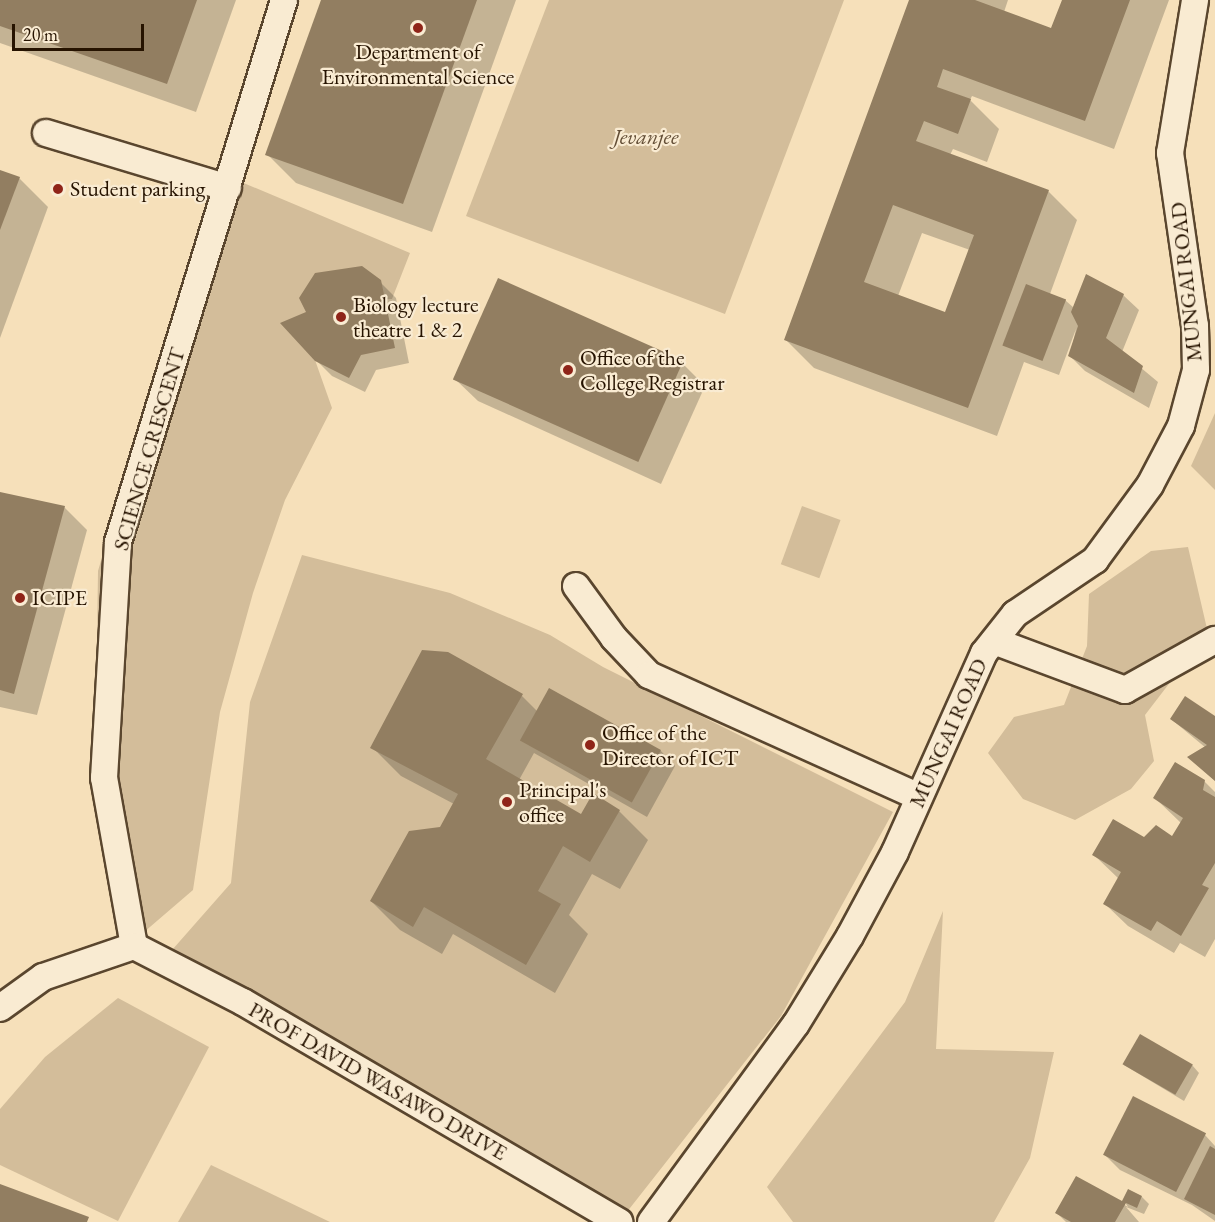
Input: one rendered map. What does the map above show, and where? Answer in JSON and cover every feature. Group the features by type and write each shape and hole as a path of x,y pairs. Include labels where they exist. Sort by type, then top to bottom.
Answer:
{"lane":[{"name":"SCIENCE CRESCENT","path":"134,946 104,778 118,542 284,0"},
{"name":"MUNGAI ROAD","path":"651,1222 796,1024 850,936 920,797 984,653 1016,614 1095,560 1150,485 1181,426 1196,370 1195,326 1170,153 1195,0"},
{"path":"46,133 228,188"},
{"path":"576,586 626,653 649,675 920,797"},
{"path":"994,641 1125,690 1215,640"},
{"path":"0,1008 43,977 134,946"},
{"name":"PROF DAVID WASAWO DRIVE","path":"134,946 243,1002 620,1222"}],"green space":[{"name":"Jevanjee","path":"549,0 844,0 725,314 466,216"},
{"path":"220,173 410,253 392,299 340,301 315,360 332,408 285,500 253,593 220,712 193,890 122,951 95,777 98,571 180,289"},
{"path":"1215,413 1215,490 1191,466"},
{"path":"802,506 841,520 819,578 781,564"},
{"path":"1188,547 1208,633 1145,715 1154,761 1131,789 1075,820 1023,799 988,753 1014,717 1064,705 1087,646 1089,594 1151,551"},
{"path":"302,555 450,593 550,635 603,667 893,812 781,1016 619,1222 158,966 231,883 250,702"},
{"path":"943,911 936,1049 1054,1052 1030,1158 994,1222 793,1222 767,1187 905,1002"},
{"path":"118,998 209,1047 118,1221 0,1165 0,1109 45,1057"},
{"path":"211,1165 330,1222 178,1222"}],"building":[{"path":"0,0 197,0 167,84 0,26"},
{"path":"321,0 477,0 403,204 265,155"},
{"path":"909,0 975,0 1051,28 1062,0 1130,0 1085,121 943,69 937,87 971,99 958,134 924,121 916,141 1049,190 968,408 784,340","holes":["893,205 974,235 945,312 864,282"]},
{"path":"0,170 20,177 0,230"},
{"name":"Biology lecture theatre 1 & 2","path":"362,266 381,280 395,348 361,355 349,378 315,361 280,323 306,312 299,298 315,273"},
{"path":"1086,274 1124,294 1106,338 1143,366 1134,393 1068,356 1078,326 1071,312"},
{"name":"Office of the College Registrar","path":"498,278 683,361 638,462 453,379"},
{"path":"1026,284 1066,299 1042,361 1002,346"},
{"name":"ICIPE","path":"0,492 65,506 14,694 0,690"},
{"name":"Principal's office","path":"422,650 448,652 523,694 486,759 581,814 593,793 620,810 590,862 563,846 538,891 561,904 526,965 424,907 413,927 370,901 409,831 440,827 458,794 370,748"},
{"name":"Office of the Director of ICT","path":"549,688 661,750 632,803 520,740"},
{"path":"1185,696 1215,716 1215,781 1187,757 1207,745 1170,719"},
{"path":"1175,762 1205,780 1203,790 1215,797 1215,863 1202,885 1209,888 1181,936 1157,921 1151,931 1103,904 1121,872 1092,855 1113,819 1144,837 1156,825 1172,836 1183,818 1153,798"},
{"path":"1140,1034 1193,1064 1175,1095 1122,1064"},
{"path":"1133,1096 1206,1133 1176,1192 1103,1155"},
{"path":"1210,1146 1215,1149 1215,1215 1184,1199"},
{"path":"1076,1176 1122,1201 1128,1189 1142,1196 1137,1208 1126,1203 1115,1222 1071,1222 1055,1213"},
{"path":"0,1184 89,1217 87,1222 0,1222"}],"place":[{"name":"Department of Environmental Science","path":"418,28"},
{"name":"Student parking","path":"58,189"},
{"name":"Biology lecture theatre 1 & 2","path":"341,317"},
{"name":"Office of the College Registrar","path":"568,370"},
{"name":"ICIPE","path":"20,598"},
{"name":"Office of the Director of ICT","path":"590,745"},
{"name":"Principal's office","path":"507,802"}]}
